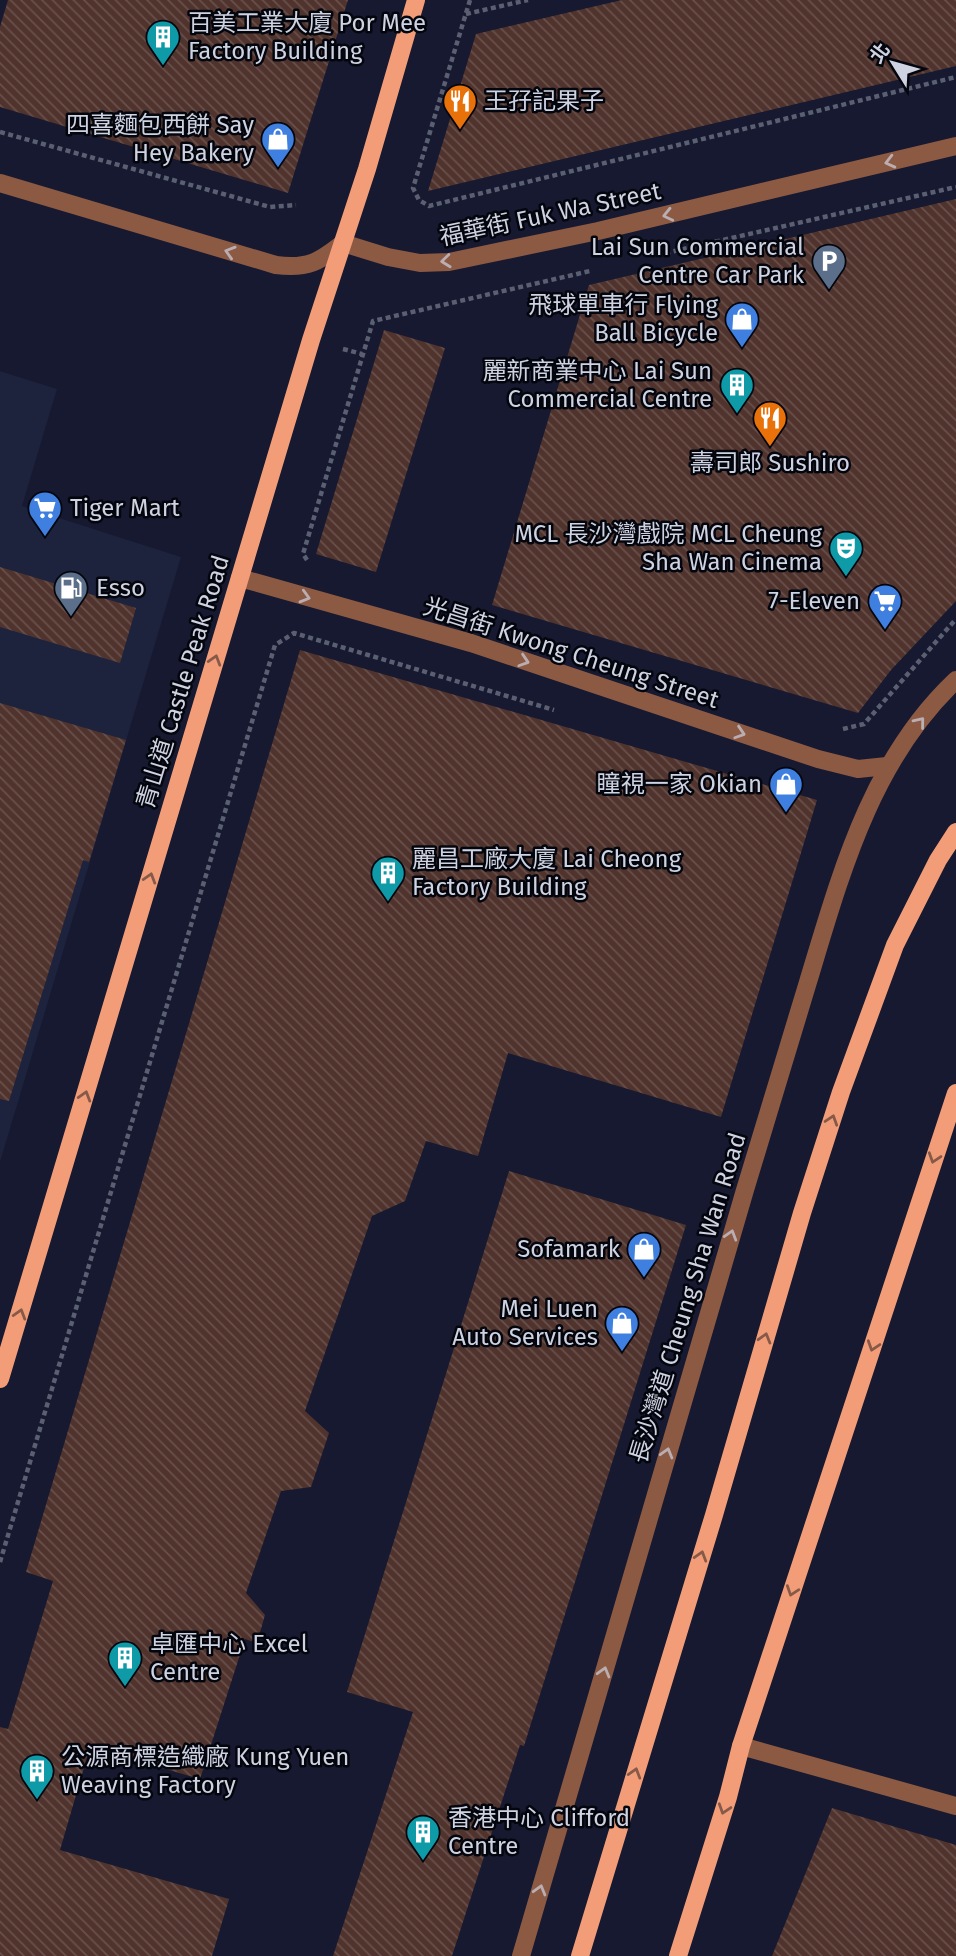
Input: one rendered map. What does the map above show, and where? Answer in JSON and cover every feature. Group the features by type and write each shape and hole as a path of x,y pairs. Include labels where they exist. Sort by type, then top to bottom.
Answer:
{"main road":[{"name":"青山道 Castle Peak Road","path":"0,1379 311,340 416,0"},
{"path":"580,1956 714,1515 802,1213 841,1093 895,945 938,860 956,832"},
{"path":"678,1956 728,1797 741,1746 956,1093"}],"street":[{"name":"福華街 Fuk Wa Street","path":"343,243 388,257 420,263 449,262 598,231 956,146"},
{"path":"0,183 276,265 295,267 318,263 343,243"},
{"name":"光昌街 Kwong Cheung Street","path":"240,578 471,643 818,759 858,768 887,766"},
{"name":"長沙灣道 Cheung Sha Wan Road","path":"522,1956 695,1355 859,822 887,766 956,680"},
{"path":"741,1746 956,1807"}],"path":[{"path":"470,0 412,188 419,200 429,206 956,77"},
{"path":"465,15 528,0"},
{"path":"0,132 270,206 296,205"},
{"path":"649,257 956,187"},
{"path":"303,554 373,321 595,269"},
{"path":"864,724 956,619"},
{"path":"0,1562 275,645 294,633 558,711"}],"shaded area":[{"path":"0,371 57,389 22,506 181,557 0,1162"}],"building":[{"name":"百美工業大廈 Por Mee Factory Building","path":"8,0 348,0 288,193 0,107 0,27"},
{"path":"622,0 956,0 956,66 428,191 476,34"},
{"name":"麗新商業中心 Lai Sun Commercial Centre","path":"956,199 956,601 891,670 858,713 492,605 589,285"},
{"path":"384,330 445,348 376,572 316,554"},
{"name":"Esso","path":"0,567 136,608 120,663 0,627"},
{"path":"300,650 817,800 721,1117 508,1053 478,1156 426,1141 405,1201 372,1216 305,1411 329,1433 311,1487 281,1491 246,1593 265,1615 257,1643 245,1639 200,1779 90,1747 60,1850 229,1899 212,1956 0,1956 0,1727 8,1729 53,1581 26,1572"},
{"path":"0,703 126,740 89,862 83,860 9,1101 0,1099"},
{"path":"509,1171 686,1225 524,1746 520,1745 452,1956 333,1956 413,1712 347,1692"},
{"path":"832,1808 956,1845 956,1956 772,1956"}],"place":[{"name":"百美工業大廈 Por Mee Factory Building","path":"163,67"},
{"name":"王孖記果子","path":"460,131"},
{"name":"四喜麵包西餅 Say Hey Bakery","path":"278,169"},
{"name":"Lai Sun Commercial Centre Car Park","path":"829,291"},
{"name":"飛球單車行 Flying Ball Bicycle","path":"742,349"},
{"name":"麗新商業中心 Lai Sun Commercial Centre","path":"737,415"},
{"name":"壽司郎 Sushiro","path":"770,448"},
{"name":"Tiger Mart","path":"45,538"},
{"name":"MCL 長沙灣戲院 MCL Cheung Sha Wan Cinema","path":"846,578"},
{"name":"Esso","path":"71,618"},
{"name":"7-Eleven","path":"885,631"},
{"name":"瞳視一家 Okian","path":"786,814"},
{"name":"麗昌工廠大廈 Lai Cheong Factory Building","path":"388,903"},
{"name":"Sofamark","path":"644,1279"},
{"name":"Mei Luen Auto Services","path":"622,1353"},
{"name":"卓匯中心 Excel Centre","path":"125,1688"},
{"name":"公源商標造織廠 Kung Yuen Weaving Factory","path":"37,1801"},
{"name":"香港中心 Clifford Centre","path":"423,1862"}]}
